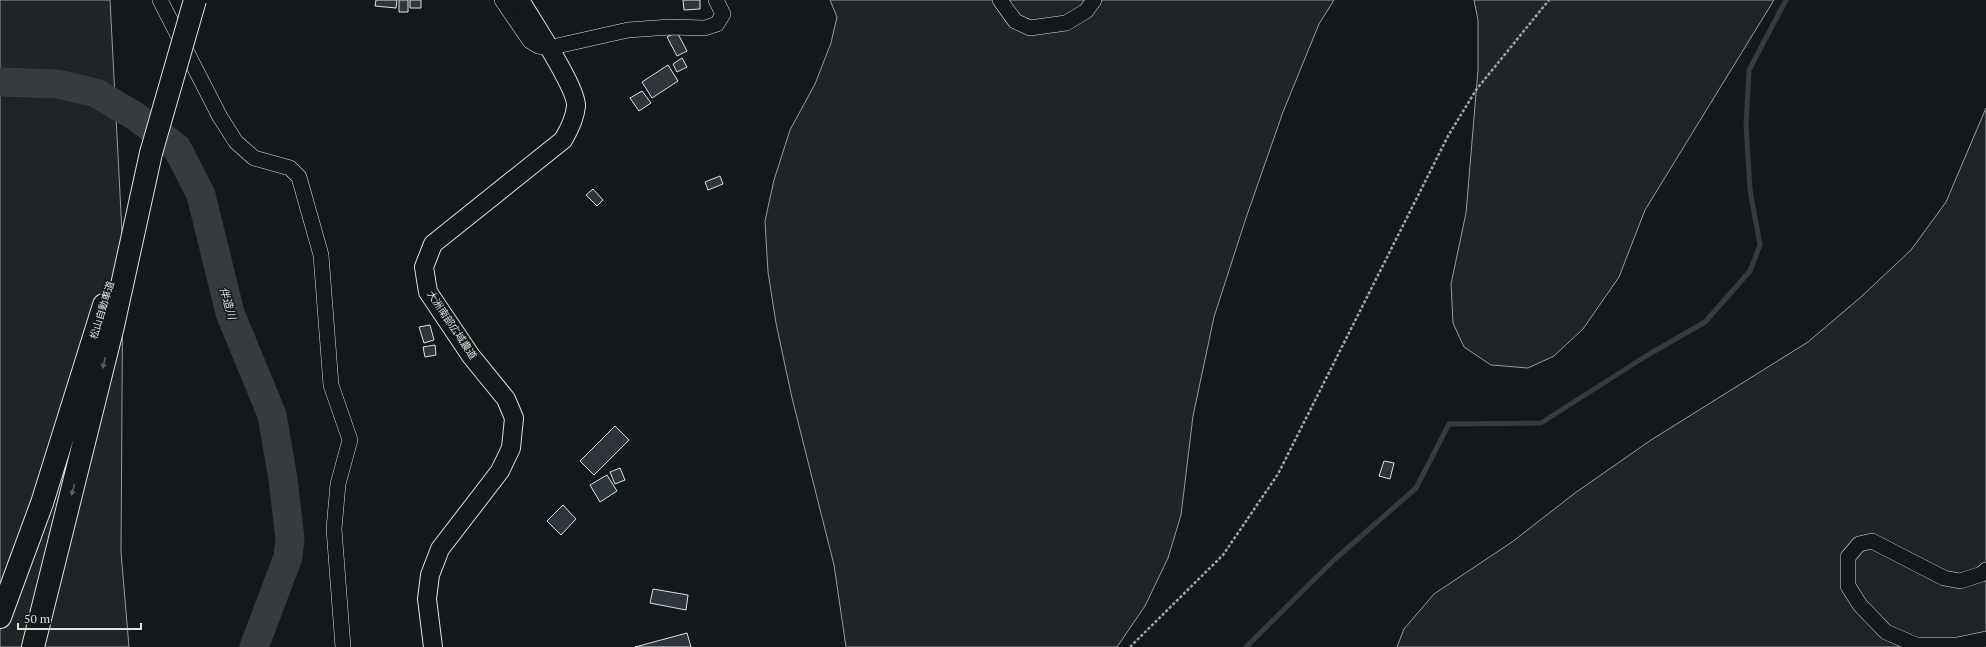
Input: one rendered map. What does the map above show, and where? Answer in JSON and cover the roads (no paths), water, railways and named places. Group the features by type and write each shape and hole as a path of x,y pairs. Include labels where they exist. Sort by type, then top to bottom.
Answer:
{"highway":[{"name":"松山自動車道","path":"0,617 106,324 195,0"},
{"path":"33,647 106,324"},
{"path":"0,583 42,503"}],"street":[{"path":"160,0 220,117 236,142 254,158 290,168 299,177 301,184 321,255 331,386 350,440 338,484 334,528 343,647"},
{"path":"502,0 530,41 538,46 548,48 628,30 670,27 705,28 717,24 723,14 716,0"},
{"name":"大洲南部広域農道","path":"433,647 427,600 430,575 440,549 500,471 511,448 514,418 506,398 471,356 428,292 424,267 433,244 563,140 571,126 576,105 568,81 520,0"},
{"path":"1000,0 1015,21 1030,28 1066,23 1086,11 1094,0"},
{"path":"1986,570 1982,574 1960,581 1944,578 1872,541 1859,544 1848,557 1848,586 1860,605 1886,632 1916,645 1957,645 1986,639"}],"waterway":[{"path":"1246,647 1334,560 1416,488 1449,424 1541,423 1646,356 1705,322 1750,271 1760,245 1750,190 1746,125 1749,70 1786,0"},
{"name":"伴造川","path":"0,82 58,84 96,93 135,116 177,148 201,195 230,313 272,415 283,479 290,539 288,557 254,647"}]}
